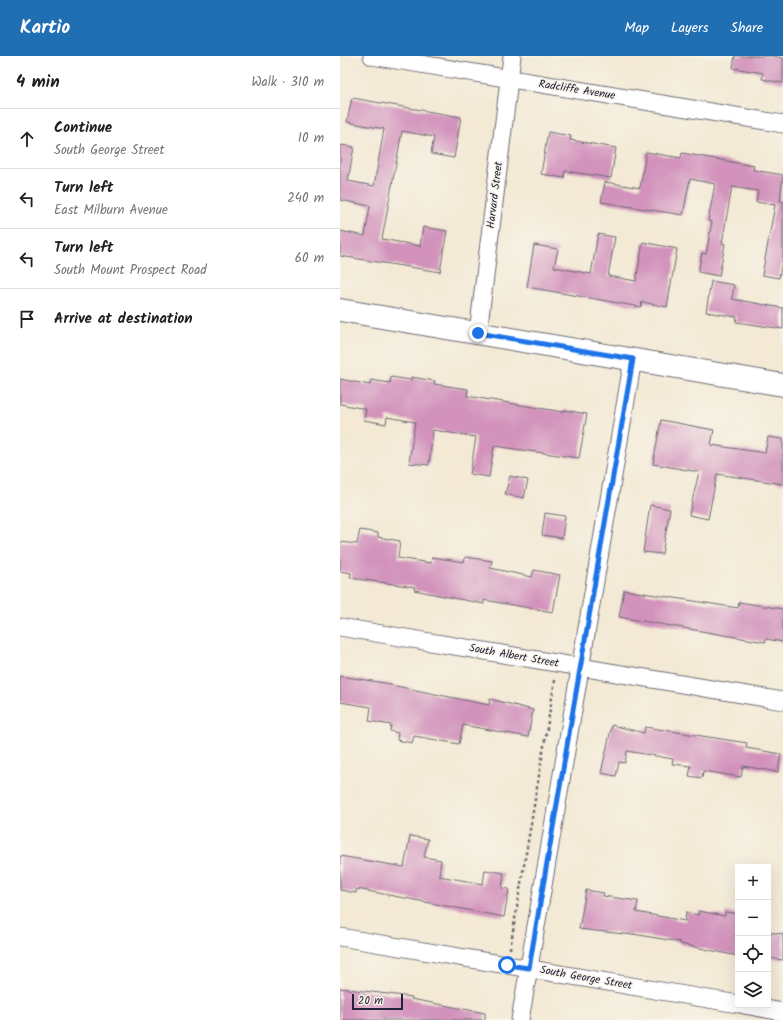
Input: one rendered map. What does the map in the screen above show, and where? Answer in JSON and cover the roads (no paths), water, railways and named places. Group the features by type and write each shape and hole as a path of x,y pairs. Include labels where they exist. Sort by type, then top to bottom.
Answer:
{"main road":[{"path":"340,310 783,384"}],"street":[{"name":"Radcliffe Avenue","path":"372,56 783,124"},
{"name":"Harvard Street","path":"478,333 512,56"},
{"path":"520,1020 633,359"},
{"name":"South Albert Street","path":"340,627 783,701"},
{"name":"South George Street","path":"340,937 735,1003"},
{"path":"761,1008 783,1012"}]}
